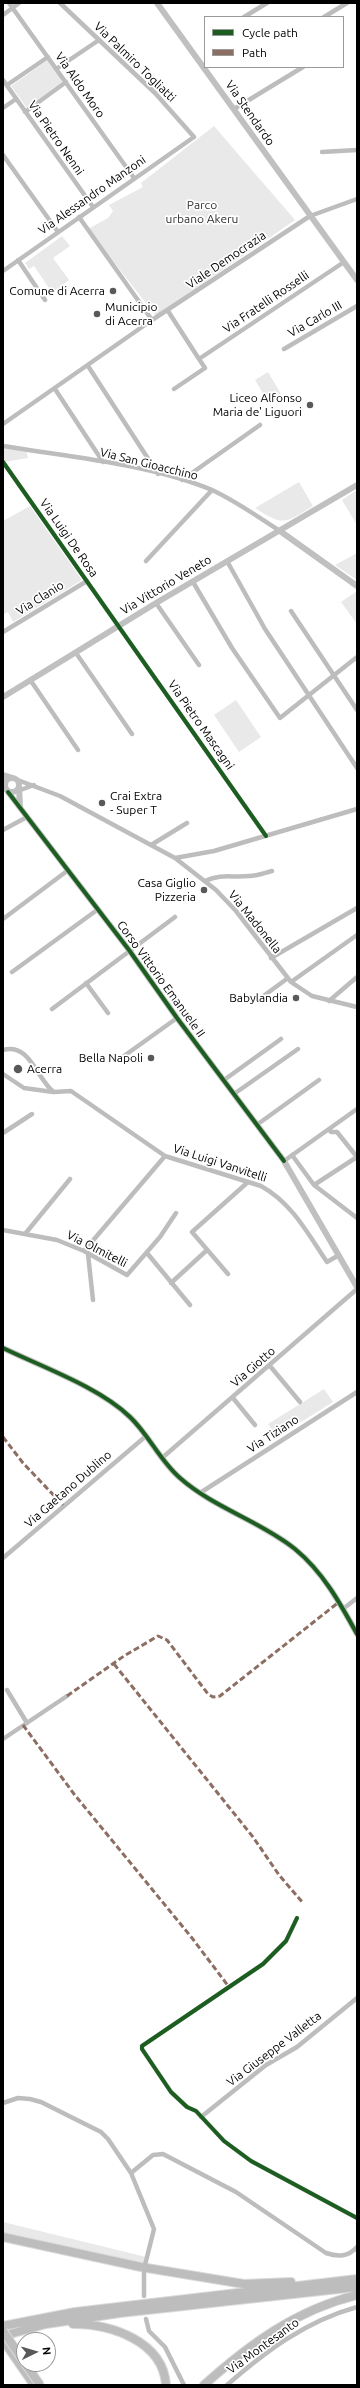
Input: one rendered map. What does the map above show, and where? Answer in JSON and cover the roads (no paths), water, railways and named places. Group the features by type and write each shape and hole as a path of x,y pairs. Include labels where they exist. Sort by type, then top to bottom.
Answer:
{"highway":[{"path":"3,2237 148,2268 244,2284 320,2282"},
{"path":"3,2326 75,2312 320,2282 357,2279"},
{"path":"3,2336 46,2324 120,2313 357,2287"},
{"path":"204,2385 255,2342 279,2326 321,2306 357,2295"},
{"path":"46,2324 85,2324 100,2326 148,2346 156,2355 162,2367 166,2385"},
{"path":"3,2331 40,2385"},
{"path":"3,2340 34,2385"}],"street":[{"name":"Via Aldo Moro","path":"9,3 134,178"},
{"path":"3,15 19,3"},
{"name":"Via Palmiro Togliatti","path":"60,3 155,93 194,137"},
{"name":"Via Stendardo","path":"158,3 204,67"},
{"path":"246,16 267,3"},
{"path":"326,16 347,3"},
{"path":"56,69 98,40"},
{"path":"7,86 48,57"},
{"name":"Via Stendardo","path":"205,68 357,280"},
{"path":"234,109 301,68"},
{"name":"Via Pietro Nenni","path":"3,80 93,207"},
{"path":"25,112 66,82"},
{"path":"3,108 16,99"},
{"name":"Via Alessandro Manzoni","path":"3,271 194,137"},
{"path":"322,152 357,150"},
{"path":"3,155 58,232"},
{"name":"Viale Democrazia","path":"3,424 152,320 168,311 310,216 357,199"},
{"path":"79,217 152,320"},
{"path":"18,260 45,300"},
{"name":"Via Fratelli Rosselli","path":"199,359 344,262"},
{"name":"Via Carlo III","path":"284,349 357,306"},
{"path":"168,311 205,368 174,389"},
{"path":"88,366 158,474"},
{"path":"55,388 103,462"},
{"path":"182,480 260,425"},
{"name":"Via San Gioacchino","path":"3,446 103,462 182,480 212,490 280,531"},
{"name":"Via Luigi De Rosa","path":"3,462 119,626"},
{"name":"Via Vittorio Veneto","path":"3,697 156,603 357,485"},
{"path":"146,561 212,490"},
{"path":"280,531 357,586"},
{"path":"227,562 264,629 357,768"},
{"name":"Via Clanio","path":"3,632 87,580"},
{"path":"193,582 232,648 280,718 310,696 357,657"},
{"path":"156,603 200,665"},
{"path":"290,611 357,710"},
{"name":"Via Pietro Mascagni","path":"119,626 266,836"},
{"path":"76,653 132,734"},
{"path":"31,681 78,750"},
{"path":"3,775 14,779"},
{"path":"14,779 7,780 5,788 18,790 34,785"},
{"name":"Via Madonella","path":"14,779 34,785 60,796 176,858 205,881 236,911 271,958 290,980 312,996 357,1007"},
{"name":"Corso Vittorio Emanuele II","path":"14,779 18,790 18,804 22,810 129,950 177,1018 258,1124 284,1161 357,1288"},
{"name":"Corso Vittorio Emanuele II","path":"5,788 22,810"},
{"path":"176,858 214,851 357,809"},
{"path":"3,830 27,817"},
{"path":"151,845 187,823"},
{"path":"3,919 67,870"},
{"path":"205,881 218,875 232,877 252,876 272,871"},
{"path":"271,958 357,908"},
{"path":"12,972 97,910"},
{"path":"52,1009 129,950 175,918"},
{"path":"258,1000 357,935"},
{"path":"330,1001 357,976"},
{"path":"86,983 108,1013"},
{"path":"124,1056 177,1018"},
{"path":"224,1080 281,1039"},
{"path":"234,1094 298,1049"},
{"path":"3,1050 16,1050 29,1058 46,1086 54,1092"},
{"name":"Via Luigi Vanvitelli","path":"3,1074 24,1088 54,1092 71,1091 165,1156 262,1186 276,1194 288,1206 327,1262 339,1255"},
{"path":"258,1124 319,1080"},
{"path":"284,1161 357,1109"},
{"path":"3,1133 32,1114"},
{"path":"314,1186 357,1157 337,1132 331,1132 329,1129"},
{"path":"292,1155 314,1186 357,1218"},
{"path":"93,1300 86,1253 165,1156"},
{"path":"25,1234 70,1179"},
{"path":"228,1274 192,1232 248,1182"},
{"name":"Via Olmitelli","path":"3,1230 57,1240 86,1253 127,1276 147,1254 176,1213"},
{"path":"171,1283 207,1250"},
{"path":"147,1254 190,1305"},
{"name":"Via Giotto","path":"162,1458 270,1366 357,1288"},
{"path":"3,1348 96,1393 130,1417 179,1478 200,1493 294,1549 324,1579 344,1609 357,1634"},
{"path":"270,1366 300,1402"},
{"name":"Via Tiziano","path":"200,1493 357,1392"},
{"path":"233,1398 255,1425"},
{"name":"Via Gaetano Dublino","path":"3,1558 146,1436"},
{"path":"344,1609 357,1598"},
{"path":"7,1690 27,1722"},
{"path":"3,1739 67,1696"},
{"path":"296,1918 286,1940 263,1964 142,2046 143,2052 171,2092 201,2117 215,2134 251,2161 357,2218"},
{"name":"Via Giuseppe Valletta","path":"201,2117 266,2065 297,2047 357,1998"},
{"path":"3,2103 18,2098 41,2102 93,2127 108,2139 131,2173 154,2229 145,2265"},
{"path":"131,2173 153,2155 159,2153 236,2192 326,2253 341,2256 353,2251 357,2247"},
{"path":"144,2272 144,2296"},
{"name":"Via Montesanto","path":"226,2385 258,2359 296,2332 317,2321 357,2307"},
{"path":"146,2319 149,2331 165,2347 184,2385"}],"place":[{"name":"Comune di Acerra","path":"113,291"},
{"name":"Municipio di Acerra","path":"97,314"},
{"name":"Liceo Alfonso Maria de' Liguori","path":"310,405"},
{"name":"Crai Extra - Super T","path":"102,803"},
{"name":"Casa Giglio Pizzeria","path":"204,890"},
{"name":"Babylandia","path":"296,998"},
{"name":"Bella Napoli","path":"151,1058"},
{"name":"Acerra","path":"18,1069"}],"park label":[{"name":"Parco urbano Akeru","path":"202,212"}]}
